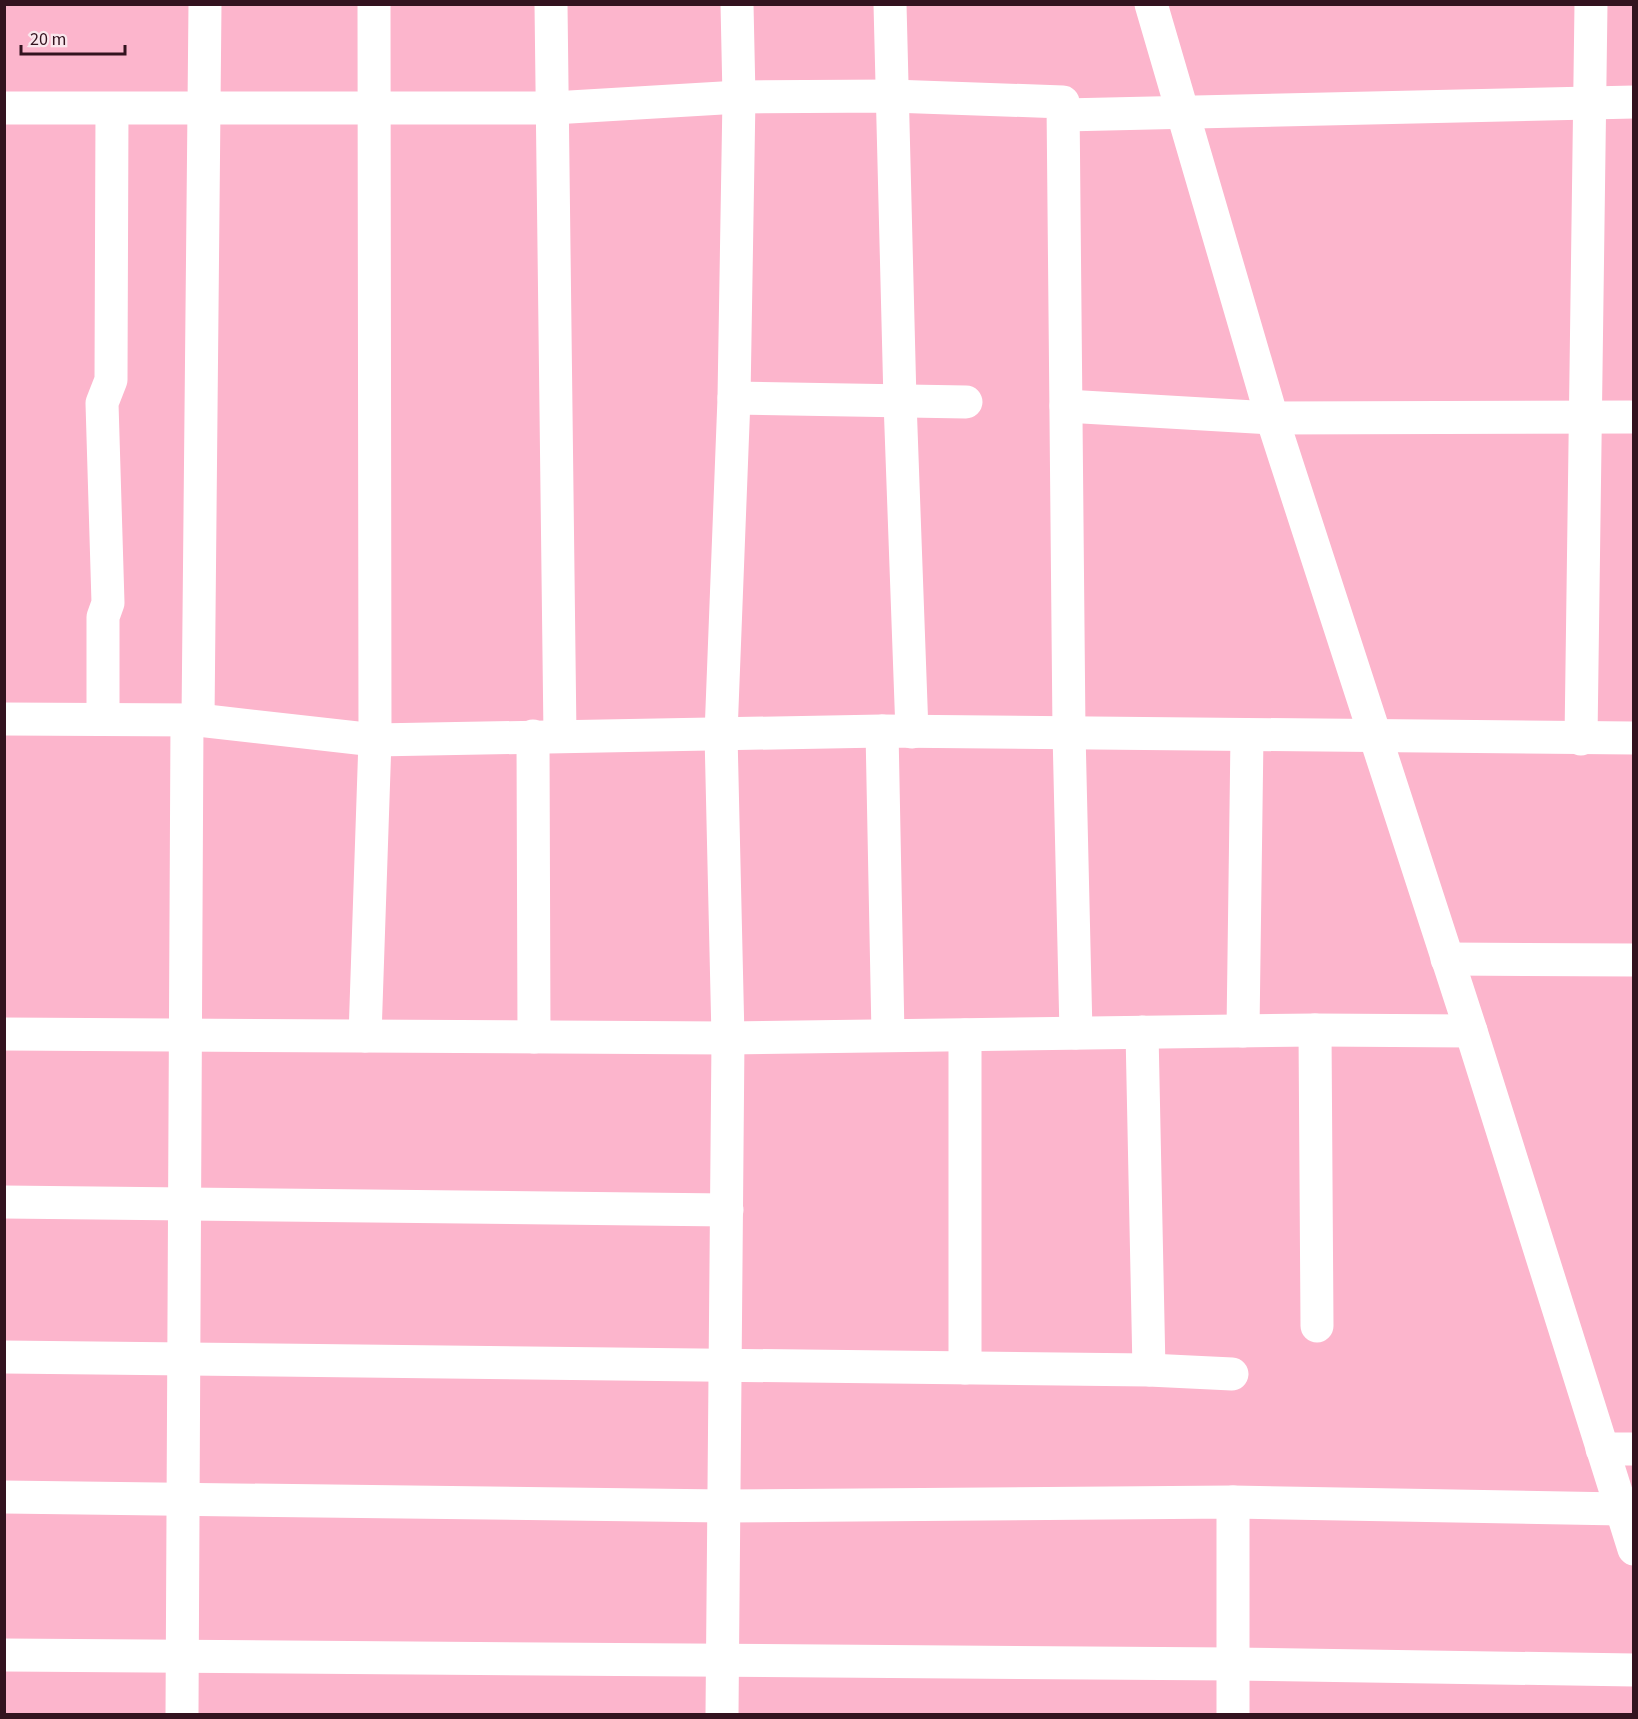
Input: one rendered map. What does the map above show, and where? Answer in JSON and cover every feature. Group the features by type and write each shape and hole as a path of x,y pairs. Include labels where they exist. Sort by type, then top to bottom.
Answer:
{"street":[{"path":"182,1714 188,1035 205,4"},
{"path":"365,1036 375,740 374,4"},
{"path":"534,1037 547,736 553,108 551,4"},
{"path":"723,1714 728,1038 722,734 734,398 739,97 737,4"},
{"path":"888,1035 897,731 900,401 890,4"},
{"path":"1151,4 1272,418 1471,1031 1618,1449 1621,1509 1634,1549"},
{"path":"1581,739 1591,4"},
{"path":"4,108 203,110 553,108 739,97 892,96 1063,102 1069,732 1076,1033"},
{"path":"1064,115 1591,101 1634,102"},
{"path":"103,719 103,617 108,603 102,403 111,380 112,109"},
{"path":"734,398 966,402"},
{"path":"1066,406 1272,418 1634,417"},
{"path":"4,720 193,720 375,740 897,731 1634,738"},
{"path":"1243,1031 1247,735"},
{"path":"1447,959 1634,960"},
{"path":"4,1034 728,1038 1315,1030 1471,1031"},
{"path":"1315,1030 1317,1326"},
{"path":"1142,1032 1149,1370"},
{"path":"964,1035 964,1368"},
{"path":"4,1202 727,1210"},
{"path":"4,1357 1149,1370 1232,1374"},
{"path":"4,1497 724,1506 1233,1502 1621,1509"},
{"path":"1233,1502 1233,1714"},
{"path":"4,1655 1233,1664 1634,1670"}]}
